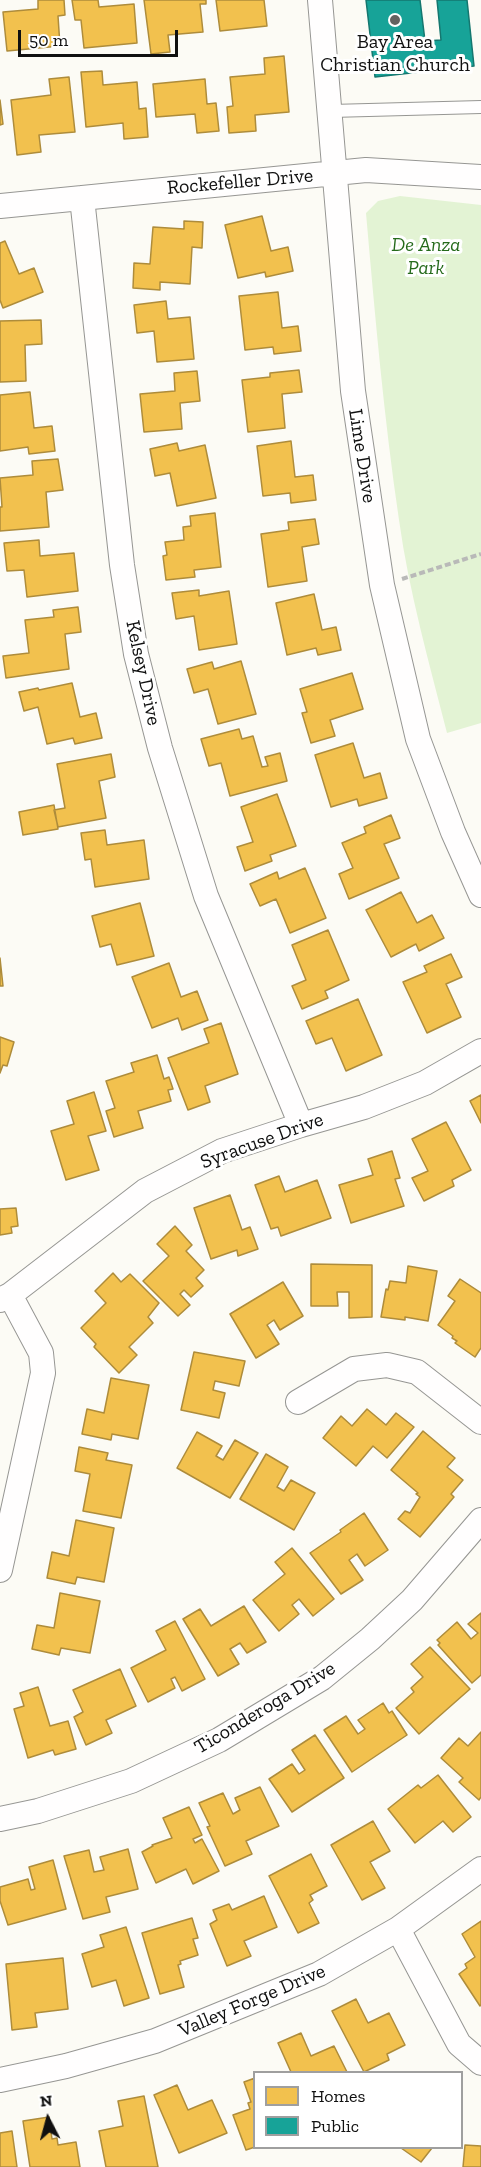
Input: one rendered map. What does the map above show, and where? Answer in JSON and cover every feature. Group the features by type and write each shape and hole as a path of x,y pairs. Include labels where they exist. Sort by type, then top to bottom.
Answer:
{"street":[{"name":"Lime Drive","path":"320,0 352,391 382,585 418,739 453,832 481,895"},
{"name":"Rockefeller Drive","path":"0,206 366,170 481,177"},
{"name":"Kelsey Drive","path":"82,198 122,565 136,654 160,748 206,896 301,1125"},
{"name":"Syracuse Drive","path":"5,1297 145,1191 222,1151 364,1107 425,1083 481,1051"},
{"path":"0,1570 43,1373 41,1353 5,1297"},
{"path":"298,1402 354,1370 387,1365 417,1372 481,1422"},
{"name":"Ticonderoga Drive","path":"0,1819 38,1811 131,1781 219,1740 322,1678 370,1639 412,1600 481,1520"},
{"name":"Valley Forge Drive","path":"0,2080 66,2066 155,2041 320,1974 398,1929 481,1869"},
{"path":"398,1929 459,2044 481,2062"}],"lane":[{"path":"330,111 481,108"}],"path":[{"path":"382,585 481,554"}],"green space":[{"name":"De Anza Park","path":"400,196 481,205 481,723 447,733 403,547 376,329 366,213 378,201"}],"building: Homes":[{"path":"38,0 64,0 65,15 58,16 60,46 7,51 3,12 38,9"},
{"path":"72,0 98,0 99,7 134,4 137,43 84,48 81,20 75,20"},
{"path":"144,0 206,0 206,4 200,4 203,32 168,35 170,52 151,54"},
{"path":"216,0 264,0 267,26 220,31"},
{"path":"284,56 289,112 255,115 256,131 229,133 227,107 233,106 230,77 265,74 264,58"},
{"path":"102,71 103,85 137,82 139,109 146,108 148,137 124,139 123,123 86,127 81,72"},
{"path":"69,77 75,132 39,135 41,152 17,155 11,100 51,95 49,79"},
{"path":"205,79 207,104 216,103 219,131 197,133 195,114 156,117 153,84"},
{"path":"0,100 3,124 0,125"},
{"path":"262,216 271,251 288,247 293,271 266,277 265,272 238,278 225,225"},
{"path":"184,221 203,222 202,248 192,247 190,284 160,282 160,290 133,288 134,263 150,264 153,227 184,229"},
{"path":"5,241 19,274 34,268 43,292 3,308 0,300 0,243"},
{"path":"278,292 282,328 298,326 301,351 274,354 273,347 245,350 239,296"},
{"path":"166,301 168,319 190,317 194,359 157,362 154,331 137,333 134,305"},
{"path":"41,320 42,344 25,345 26,381 0,382 0,321"},
{"path":"299,370 302,392 282,394 285,428 248,432 242,380 270,377 270,373"},
{"path":"197,371 200,401 180,403 182,429 144,432 140,394 175,391 174,373"},
{"path":"30,392 34,428 52,426 55,451 29,454 28,447 0,451 0,395"},
{"path":"291,441 295,477 313,475 316,500 291,503 290,493 263,496 257,446"},
{"path":"177,443 179,451 205,445 216,498 177,506 170,473 155,476 150,449"},
{"path":"58,459 63,490 46,492 49,527 0,531 0,507 2,507 0,478 33,475 32,461"},
{"path":"215,513 221,567 194,570 195,577 166,580 163,556 167,555 165,542 184,540 183,527 191,526 190,516"},
{"path":"315,519 319,544 302,547 307,581 268,587 261,534 289,530 288,522"},
{"path":"39,540 40,556 74,553 78,591 27,597 24,570 7,571 4,543"},
{"path":"199,590 199,596 229,591 237,644 199,650 194,616 176,619 172,593"},
{"path":"314,594 322,630 336,627 341,650 318,655 316,648 287,655 276,603"},
{"path":"78,607 81,632 65,634 69,669 6,678 3,656 29,653 25,620 54,617 53,610"},
{"path":"241,661 256,714 218,724 208,689 194,693 187,669 212,662 214,669"},
{"path":"352,673 363,709 330,720 335,736 311,743 302,713 307,712 300,689"},
{"path":"72,683 80,717 96,713 102,738 75,744 73,738 47,744 38,707 24,711 19,692"},
{"path":"239,729 242,739 253,736 262,767 268,766 265,757 280,753 287,781 230,796 221,763 209,766 201,739"},
{"path":"353,743 364,778 380,773 387,798 359,806 357,799 331,807 315,755"},
{"path":"111,754 115,777 99,781 106,818 58,827 54,810 65,808 57,764"},
{"path":"277,794 296,846 270,855 272,861 245,871 237,847 253,842 241,807"},
{"path":"54,805 58,829 23,835 19,812"},
{"path":"391,815 400,838 384,844 399,878 349,899 339,874 353,868 342,843 366,833 364,827"},
{"path":"105,830 107,845 144,840 149,879 95,887 91,859 85,860 81,833"},
{"path":"305,868 326,918 290,933 276,899 260,906 250,884 277,872 279,879"},
{"path":"401,892 417,923 432,915 444,938 419,951 416,944 391,957 366,910"},
{"path":"140,903 154,956 117,965 111,944 100,947 92,916"},
{"path":"328,930 349,980 325,991 328,998 302,1009 292,986 306,980 292,945"},
{"path":"451,954 462,977 446,984 461,1017 427,1033 403,982 427,972 424,966"},
{"path":"0,958 3,986 0,986"},
{"path":"169,963 181,997 197,991 208,1020 182,1030 178,1018 152,1028 132,977"},
{"path":"358,999 382,1055 346,1071 332,1038 316,1044 306,1021"},
{"path":"221,1023 238,1074 205,1086 210,1102 188,1110 168,1058 209,1043 204,1029"},
{"path":"0,1037 14,1042 7,1066 3,1065 0,1073"},
{"path":"157,1055 164,1079 169,1077 173,1089 168,1090 171,1101 138,1111 143,1128 114,1137 106,1111 115,1108 106,1081 134,1072 131,1063"},
{"path":"94,1092 106,1131 88,1136 99,1170 66,1180 51,1131 74,1124 67,1101"},
{"path":"481,1095 481,1123 470,1101"},
{"path":"446,1122 471,1170 452,1180 454,1186 424,1201 412,1178 428,1171 412,1139"},
{"path":"392,1151 400,1178 395,1179 404,1206 351,1223 339,1185 373,1175 368,1159"},
{"path":"279,1176 285,1192 317,1180 331,1218 281,1236 278,1227 271,1229 255,1185"},
{"path":"230,1195 242,1230 250,1227 258,1249 238,1256 237,1250 211,1259 194,1208"},
{"path":"16,1208 18,1226 11,1227 12,1233 0,1235 0,1209"},
{"path":"175,1226 192,1245 186,1251 204,1270 196,1278 203,1286 191,1297 184,1290 180,1294 190,1305 178,1316 143,1281 169,1256 157,1244"},
{"path":"311,1264 372,1265 372,1317 349,1318 349,1292 337,1292 338,1306 311,1306"},
{"path":"408,1266 437,1271 428,1321 405,1317 405,1320 381,1317 386,1289 388,1290 390,1281 406,1283"},
{"path":"113,1273 121,1282 130,1274 159,1303 148,1317 153,1323 129,1347 137,1355 119,1373 94,1347 96,1344 81,1328 106,1303 95,1291"},
{"path":"460,1279 481,1293 481,1348 475,1357 455,1343 457,1341 452,1338 453,1336 438,1325 455,1301 448,1296"},
{"path":"283,1282 303,1316 280,1330 274,1320 267,1325 279,1344 256,1358 230,1314"},
{"path":"194,1352 245,1361 239,1386 215,1381 213,1390 225,1393 219,1418 181,1410"},
{"path":"111,1378 149,1385 138,1439 112,1434 111,1440 82,1434 87,1409 104,1413"},
{"path":"367,1409 386,1425 396,1413 414,1427 387,1458 373,1446 356,1466 323,1438 341,1416 352,1426"},
{"path":"423,1431 455,1458 447,1467 463,1480 451,1494 454,1497 420,1537 398,1519 405,1511 410,1513 420,1497 391,1470"},
{"path":"197,1432 222,1446 216,1456 223,1460 235,1440 258,1453 230,1498 177,1468"},
{"path":"79,1447 108,1453 106,1460 132,1465 121,1518 83,1511 90,1474 75,1471"},
{"path":"266,1454 288,1467 277,1487 284,1491 291,1480 315,1493 294,1530 240,1499"},
{"path":"364,1513 388,1550 365,1566 357,1554 349,1560 363,1580 341,1594 310,1553"},
{"path":"76,1520 114,1528 104,1582 77,1577 75,1584 47,1578 52,1552 69,1556"},
{"path":"292,1548 334,1599 313,1616 299,1599 292,1605 299,1614 279,1631 253,1600 285,1574 275,1562"},
{"path":"60,1593 100,1601 90,1653 61,1648 59,1655 32,1649 37,1625 54,1628"},
{"path":"244,1606 266,1642 247,1653 240,1643 230,1649 239,1664 218,1676 183,1619 200,1609 211,1626"},
{"path":"481,1613 481,1675 472,1683 438,1645 440,1643 437,1640 457,1622 471,1639 478,1633 468,1624"},
{"path":"175,1621 205,1679 182,1691 175,1677 171,1679 175,1688 148,1702 131,1668 166,1650 156,1631"},
{"path":"430,1647 470,1689 419,1734 396,1708 414,1692 411,1688 423,1677 411,1664"},
{"path":"120,1669 136,1706 106,1720 112,1733 86,1745 74,1717 83,1712 73,1690"},
{"path":"38,1687 50,1726 68,1721 76,1749 55,1755 53,1750 28,1758 14,1709 24,1706 20,1693"},
{"path":"383,1703 389,1713 392,1711 407,1735 352,1772 324,1730 346,1716 358,1734 365,1729 358,1720"},
{"path":"481,1732 481,1797 479,1800 459,1782 463,1778 441,1758 459,1738 468,1746"},
{"path":"315,1735 344,1778 292,1812 269,1779 292,1764 299,1774 305,1770 292,1750"},
{"path":"438,1775 471,1817 453,1832 443,1821 415,1843 388,1809 418,1785 421,1788"},
{"path":"260,1787 279,1826 246,1841 252,1854 225,1866 199,1803 223,1793 233,1814 240,1810 235,1798"},
{"path":"189,1807 202,1835 193,1839 195,1843 202,1839 219,1871 193,1884 186,1869 156,1883 142,1852 152,1845 172,1838 163,1818"},
{"path":"373,1821 390,1851 370,1862 385,1888 362,1900 331,1845"},
{"path":"128,1849 138,1889 106,1897 110,1912 83,1919 64,1856 89,1850 94,1872 104,1870 100,1857"},
{"path":"311,1854 327,1886 310,1895 313,1900 309,1903 319,1923 298,1933 269,1876"},
{"path":"53,1860 66,1909 8,1925 0,1901 0,1887 28,1879 31,1890 35,1889 29,1867"},
{"path":"264,1896 277,1927 244,1941 251,1956 227,1966 210,1924 217,1920 213,1910 229,1904 232,1910"},
{"path":"192,1918 198,1938 193,1939 198,1955 180,1961 181,1964 178,1965 184,1987 160,1994 142,1933"},
{"path":"481,1921 480,2006 459,1974 467,1968 465,1964 475,1957 462,1934"},
{"path":"126,1927 149,1998 124,2006 116,1980 92,1987 82,1954 104,1947 100,1935"},
{"path":"63,1958 68,2009 35,2013 37,2027 12,2030 6,1964"},
{"path":"356,1999 368,2023 389,2013 405,2045 387,2054 389,2060 363,2071 332,2011"},
{"path":"301,2033 311,2056 334,2046 346,2071 291,2071 278,2043"},
{"path":"253,2079 253,2148 246,2150 233,2115 250,2109 248,2103 251,2102 244,2082"},
{"path":"177,2085 188,2110 212,2100 227,2133 179,2153 154,2095"},
{"path":"144,2096 158,2167 106,2167 99,2131 123,2126 118,2101"},
{"path":"49,2117 52,2139 57,2138 58,2145 76,2142 80,2167 30,2167 23,2121"},
{"path":"12,2131 17,2167 0,2167 0,2133"},
{"path":"465,2145 481,2146 481,2167 463,2167"},
{"path":"402,2149 431,2149 421,2162"}],"building: Public":[{"name":"Bay Area Christian Church","path":"366,0 420,0 425,41 441,40 437,0 467,0 474,66 375,77"}],"place":[{"name":"Bay Area Christian Church","path":"395,20"}]}
